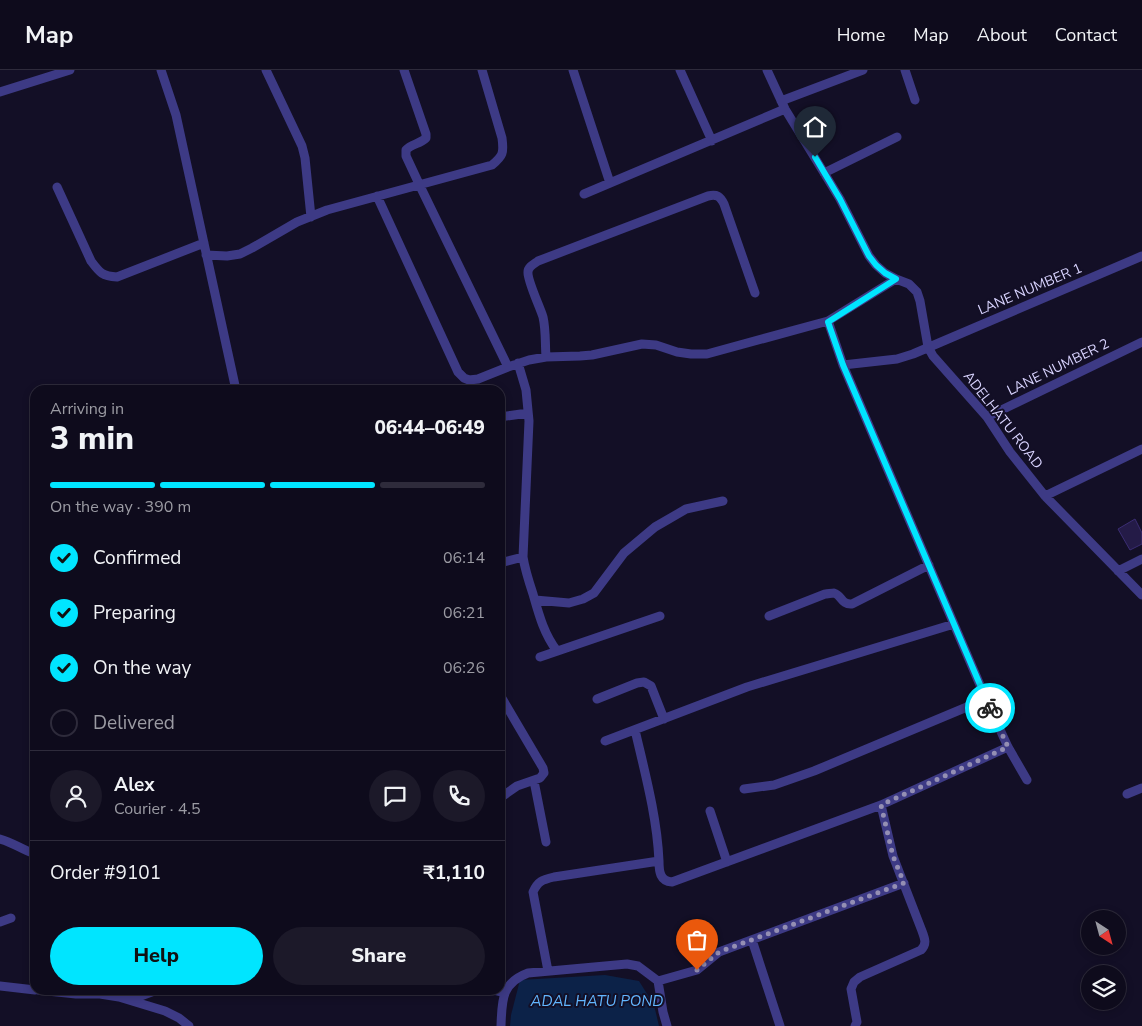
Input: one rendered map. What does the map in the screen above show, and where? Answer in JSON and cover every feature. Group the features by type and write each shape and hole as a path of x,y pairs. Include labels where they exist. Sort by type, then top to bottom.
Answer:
{"street":[{"path":"0,92 70,70"},
{"path":"161,70 176,115 235,385"},
{"path":"266,70 302,146 311,216"},
{"path":"404,70 426,134 426,138 422,142 406,150 406,156 508,367"},
{"path":"206,255 227,256 240,254 311,216 376,196 420,186 492,165 502,158 504,148 482,70"},
{"path":"573,70 610,183"},
{"path":"680,70 712,141"},
{"name":"ADELHATU ROAD","path":"766,70 783,105 840,199 869,256 885,273 909,284 917,292 928,348 933,356 987,417 1010,452 1045,496 1142,596"},
{"path":"584,194 712,141 843,73 862,70"},
{"path":"905,70 915,100"},
{"path":"824,173 897,137"},
{"path":"57,187 91,261 99,272 106,277 117,278 204,243"},
{"path":"546,357 544,326 529,279 528,272 530,266 538,261 708,196 716,195 721,198 724,204 755,293"},
{"path":"376,196 458,372 469,380 478,379 518,363 546,357 592,355 642,344 677,352 707,354 828,322 896,279"},
{"name":"LANE NUMBER 1","path":"843,365 897,359 928,348 1142,256"},
{"path":"828,322 843,365 986,699 1008,747 1026,780"},
{"name":"LANE NUMBER 2","path":"987,417 1142,342"},
{"path":"518,363 526,390 528,413 523,557 546,633 557,652"},
{"path":"505,416 528,413"},
{"path":"1045,496 1142,449"},
{"path":"535,600 569,603 584,599 594,593 624,553 655,527 686,509 723,501"},
{"path":"505,562 523,557"},
{"path":"1118,571 1142,559"},
{"path":"769,616 825,594 833,593 838,595 847,605 852,604 929,565"},
{"path":"540,657 660,616"},
{"path":"605,741 748,687 954,624"},
{"path":"597,699 644,682 651,686 664,719"},
{"path":"744,789 774,785 814,771 986,699"},
{"path":"505,703 543,768 544,773 540,778 517,786 505,794"},
{"path":"635,730 658,837 659,873 666,881 672,882 881,805 1008,747"},
{"path":"534,781 546,842"},
{"path":"1127,794 1142,788"},
{"path":"855,1026 851,990 854,982 860,977 921,950 925,945 922,931 893,856 881,805"},
{"path":"710,811 727,862"},
{"path":"0,839 6,840 30,852"},
{"path":"548,971 533,892 541,880 659,861"},
{"path":"658,981 697,970 719,952 904,883"},
{"path":"0,922 11,918"},
{"path":"752,940 780,1026"},
{"path":"505,993 511,983 528,973 627,964 638,966 658,981 667,1026"},
{"path":"0,986 30,989"},
{"path":"116,995 165,1011 189,1026"},
{"path":"130,1000 144,995"},
{"path":"501,1026 502,1002 504,995"}],"water":[{"name":"ADAL HATU POND","path":"605,975 639,981 654,1005 659,1026 510,1026 520,980"}],"building":[{"path":"1135,519 1142,533 1142,544 1130,550 1118,529"}],"way so far":[{"path":"697,970 719,952 904,883 893,856 881,805 1008,747 990,708"}],"route":[{"path":"815,157 840,199 869,256 885,273 896,279 828,322 843,365 990,708"}]}
